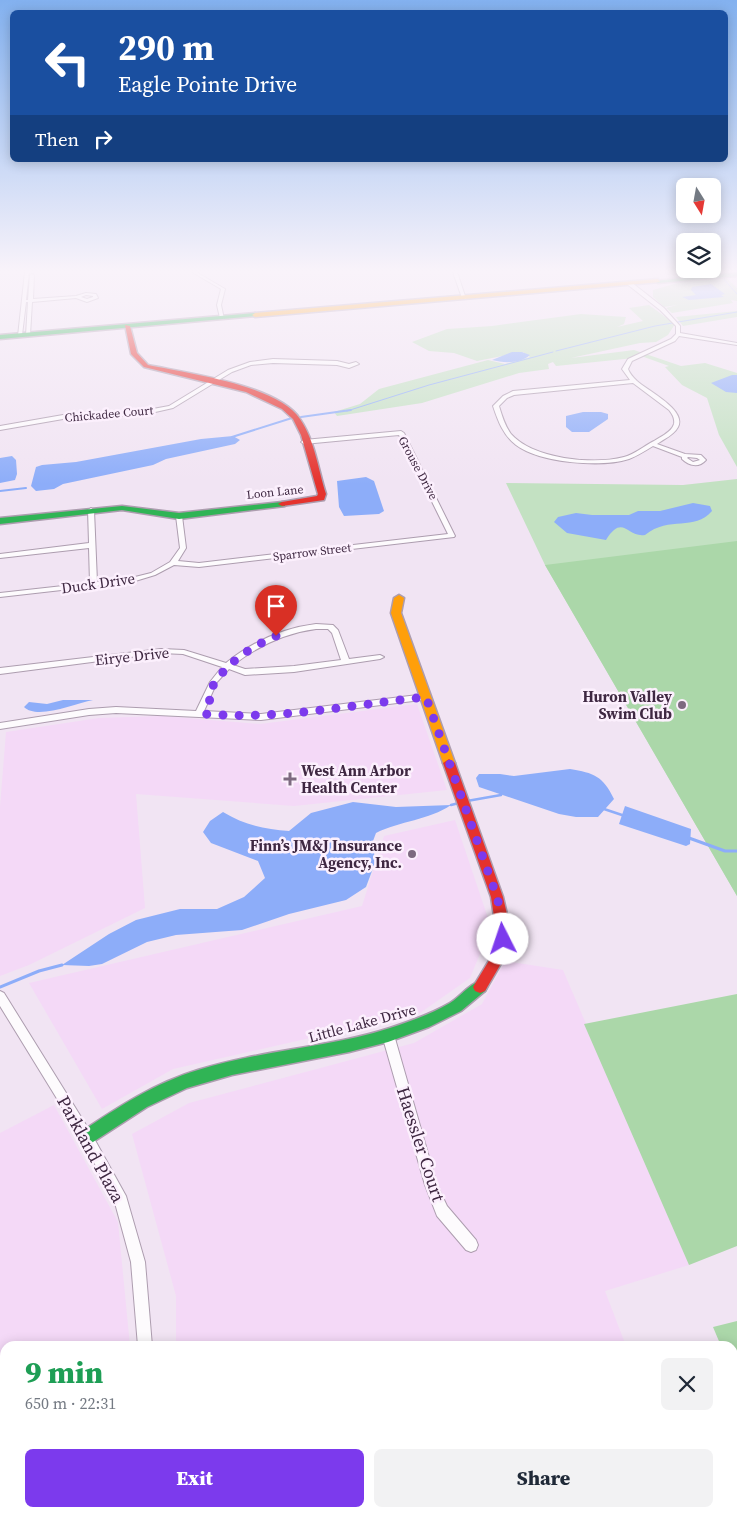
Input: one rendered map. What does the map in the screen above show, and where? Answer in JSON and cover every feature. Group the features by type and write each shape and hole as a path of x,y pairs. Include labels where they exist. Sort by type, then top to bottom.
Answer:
{"street":[{"name":"Loon Lane","path":"0,520 122,508 180,516 313,501 321,498 322,494 295,417 283,406 252,392 146,366 136,360 131,352 130,343"},
{"path":"634,381 513,393 499,401 496,406 498,416 520,445 545,457 567,460 612,460 634,454 675,428 677,419 667,406 634,381 625,369 630,360 667,343"},
{"name":"Chickadee Court","path":"0,428 81,415 152,411 171,407 230,371 250,364 273,361 337,363 349,366 356,364"},
{"name":"Grouse Drive","path":"304,442 402,432 452,536"},
{"path":"652,444 685,456"},
{"path":"92,510 94,584"},
{"path":"173,563 183,545 180,516"},
{"name":"Sparrow Street","path":"173,563 199,565 452,536"},
{"path":"0,556 93,545"},
{"name":"Duck Drive","path":"0,595 141,578 173,563"},
{"name":"Little Lake Drive","path":"87,1137 147,1097 195,1078 388,1035 451,1011 469,999 497,959 503,939 502,918 462,798 396,613 399,598"},
{"path":"202,714 211,696 210,691 222,672 256,645 276,636 298,630 330,627 335,632 346,662"},
{"name":"Eirye Drive","path":"0,671 161,651 184,652 245,672 265,672 380,657"},
{"path":"0,726 89,712 116,710 261,717 426,697"},
{"name":"Parkland Plaza","path":"1,998 87,1137 121,1201 132,1236 140,1284 145,1341"},
{"name":"Haessler Court","path":"388,1035 431,1185 442,1211 471,1245"}],"shaded area":[{"path":"417,704 447,790 294,806 136,794 145,908 29,965 0,976 0,807 6,732 99,718 162,716 260,724"},
{"path":"455,820 491,927 470,978 420,1013 173,1069 102,1109 29,983 362,906 384,836"},
{"path":"505,961 563,970 689,1265 605,1291 624,1341 176,1341 176,1296 132,1134 189,1103 414,1043 482,1004"},
{"path":"54,1105 118,1222 130,1341 0,1341 0,1133"}],"green space":[{"path":"413,343 643,343 571,358 634,350 681,366 705,363 737,373 737,467 719,435 707,398 682,385 665,367 669,366 644,357 556,366 553,362 548,364 549,369 519,373 422,403 337,416 334,412 360,404 379,389 488,360 505,364 530,357 523,352 477,361 454,353 429,351"},
{"name":"Huron Valley Swim Club","path":"737,479 737,896 545,565 506,483 683,485"},
{"name":"Huron Valley Swim Club","path":"737,541 737,896 545,565"},
{"path":"737,994 737,1246 689,1265 584,1024"},
{"path":"737,1321 737,1341 719,1341 713,1327"}],"water":[{"path":"512,352 522,352 530,355 517,361 501,362 492,360"},
{"path":"737,375 737,393 726,392 711,383"},
{"path":"583,412 601,412 608,414 608,419 589,432 572,432 566,427 566,416"},
{"path":"233,436 240,440 235,444 166,459 153,465 63,484 54,489 36,491 31,486 36,467 42,465 76,462 201,439"},
{"path":"12,456 16,460 17,474 15,480 0,483 0,458"},
{"path":"366,477 374,481 384,511 379,514 344,516 339,507 337,481"},
{"path":"693,503 710,506 712,511 697,521 663,526 645,535 639,535 621,527 612,532 606,540 567,533 554,522 558,517 576,513 629,515 638,511 660,511"},
{"path":"63,700 93,700 47,712 30,711 24,707 29,702 47,704"},
{"path":"570,769 592,774 602,780 610,791 614,799 598,817 576,817 559,814 479,787 476,778 479,774 514,776"},
{"path":"353,802 396,807 451,805 433,814 376,833 373,841 375,863 366,887 346,900 289,914 242,930 176,935 147,942 102,964 89,966 62,965 109,934 136,920 180,909 217,909 244,897 265,878 258,861 211,843 203,832 210,821 223,812 255,826 289,831 311,813"},
{"path":"625,806 691,829 690,844 686,846 619,824"}],"waterway":[{"path":"556,351 588,343"},
{"path":"349,410 429,385 553,352"},
{"path":"301,417 349,410"},
{"path":"232,437 292,418"},
{"path":"0,491 26,488"},
{"path":"467,801 501,795"},
{"path":"451,805 459,803"},
{"path":"604,809 625,816"},
{"path":"689,838 725,851 737,851"},
{"path":"0,987 39,971 62,965"}],"traffic: fast":[{"path":"0,521 122,508 179,516 282,504"},
{"path":"87,1137 142,1102 185,1081 232,1068 349,1045 388,1035 424,1023 456,1007 480,987"}],"traffic: slow":[{"path":"399,598 396,613 449,763"}],"traffic: jam":[{"path":"131,343 134,354 146,366 204,378 249,391 269,398 296,418 305,435 322,494 321,498 282,504"},
{"path":"449,763 497,897 502,923 503,938 499,955 480,987"}],"place":[{"name":"Huron Valley Swim Club","path":"682,705"},
{"name":"West Ann Arbor Health Center","path":"290,779"},
{"name":"Finn’s JM&J Insurance Agency, Inc.","path":"412,854"}],"route":[{"path":"276,636 256,645 238,657 230,667 222,672 210,691 211,696 205,714 261,717 288,715 426,697 497,897 502,918 503,939"}]}
